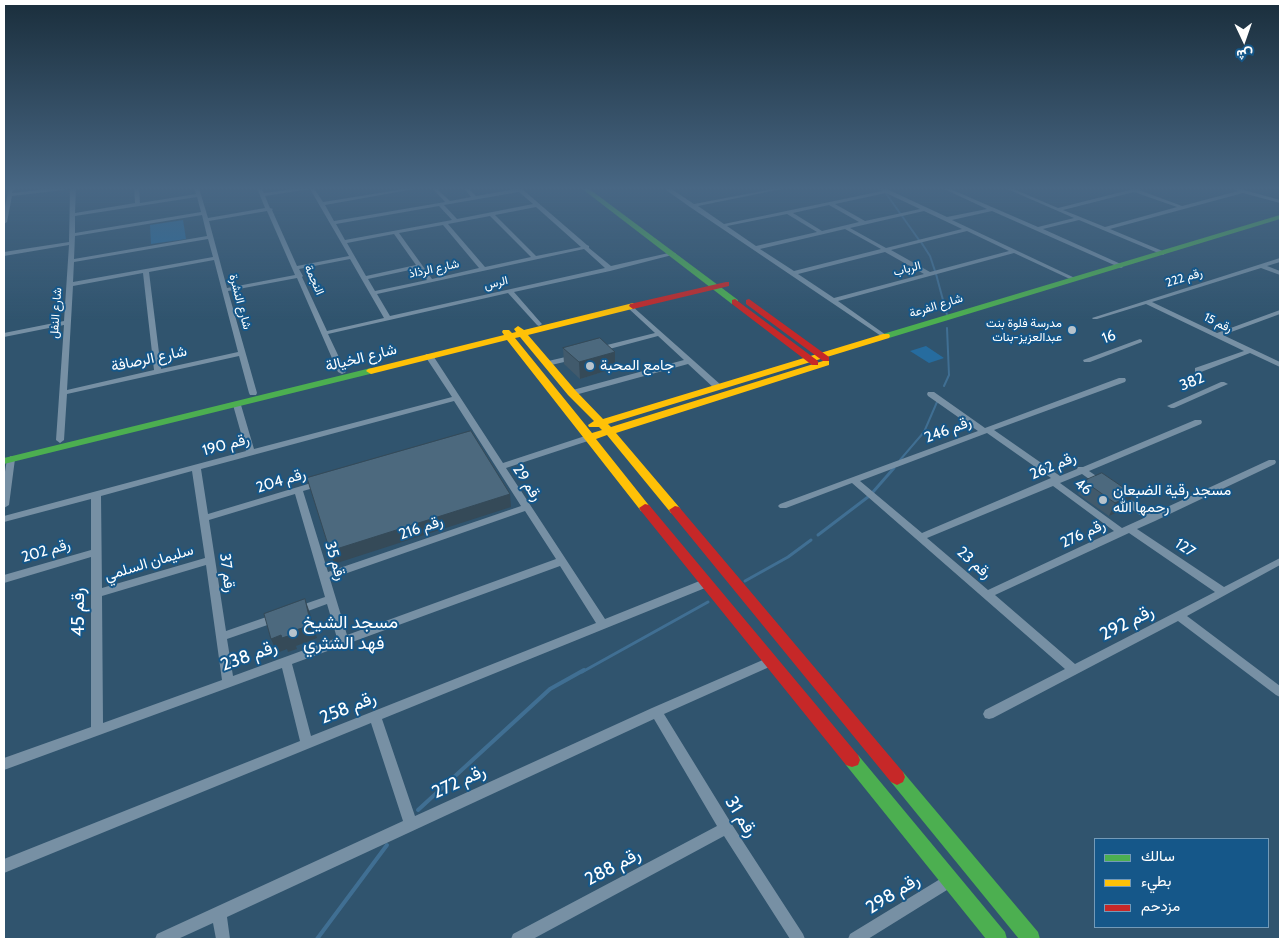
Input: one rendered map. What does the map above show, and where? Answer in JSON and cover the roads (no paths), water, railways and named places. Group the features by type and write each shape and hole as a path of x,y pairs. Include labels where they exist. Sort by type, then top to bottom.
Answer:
{"street":[{"path":"71,235 89,232"},
{"name":"شارع النشرة","path":"210,232 253,393"},
{"name":"النجمة","path":"280,232 342,372"},
{"path":"338,232 388,319"},
{"path":"344,242 396,232 432,280"},
{"path":"452,232 483,269"},
{"path":"509,232 535,258"},
{"path":"569,232 610,269"},
{"path":"643,232 718,283"},
{"path":"651,232 820,360"},
{"path":"731,232 834,300 884,336"},
{"path":"756,248 826,232"},
{"path":"854,232 929,274"},
{"path":"793,273 956,232"},
{"path":"974,232 1074,279"},
{"path":"1045,232 1121,266"},
{"path":"1115,232 1163,253"},
{"name":"شارع الفرعة","path":"608,431 820,360 884,336 1233,232"},
{"name":"شارع الفرعة","path":"608,431 718,387 820,360 1253,232"},
{"name":"شارع النفل","path":"60,440 71,235"},
{"path":"71,261 211,237"},
{"path":"4,254 70,243"},
{"name":"شارع الرذاذ","path":"374,293 586,247"},
{"name":"الرباب","path":"834,300 1015,251"},
{"name":"الرس","path":"325,333 673,254"},
{"path":"296,268 353,257"},
{"path":"69,285 217,258"},
{"name":"رقم 222","path":"1095,318 1280,260"},
{"path":"365,278 421,266"},
{"path":"1261,266 1280,273"},
{"path":"146,271 158,372"},
{"path":"226,290 300,276"},
{"name":"شارع الخيالة","path":"6,458 207,408 253,393 718,283"},
{"name":"شارع الخيالة","path":"539,326 630,307 697,288"},
{"path":"509,291 539,326"},
{"name":"رقم 15","path":"1147,302 1280,365"},
{"path":"630,307 718,387"},
{"path":"1217,335 1280,312"},
{"path":"4,335 66,323"},
{"path":"514,332 547,364 608,431 1031,939"},
{"path":"514,332 588,437 706,584 772,661 998,939"},
{"path":"594,351 659,334"},
{"name":"شارع الخيالة","path":"207,408 237,405 429,356 486,339"},
{"name":"16","path":"1087,360 1140,341"},
{"path":"1198,370 1250,351"},
{"name":"شارع الرصافة","path":"62,392 242,353"},
{"path":"547,364 585,354"},
{"name":"رقم 29","path":"429,356 456,398 476,437 501,467 603,624"},
{"path":"572,393 689,361"},
{"name":"رقم 246","path":"783,506 1122,380"},
{"name":"382","path":"1171,406 1224,384"},
{"name":"46","path":"931,394 986,430 1126,531"},
{"name":"رقم 190","path":"4,520 456,398"},
{"path":"237,405 251,453"},
{"path":"573,418 582,424 591,422 591,414"},
{"name":"شارع الخيالة","path":"6,458 60,440 165,418"},
{"name":"رقم 262","path":"921,537 1198,422"},
{"path":"588,437 593,438 608,431"},
{"path":"501,467 608,431"},
{"path":"4,505 6,458"},
{"name":"رقم 276","path":"988,594 1272,462"},
{"name":"رقم 37","path":"196,467 228,682"},
{"path":"1081,469 1152,519"},
{"name":"رقم 204","path":"204,518 334,479"},
{"name":"رقم 23","path":"854,480 1074,670"},
{"name":"رقم 35","path":"298,490 343,640"},
{"name":"رقم 45","path":"96,494 97,730"},
{"name":"رقم 216","path":"324,576 527,507"},
{"name":"127","path":"1126,531 1222,591"},
{"name":"رقم 202","path":"4,579 96,552"},
{"name":"سليمان السلمي","path":"96,594 210,560"},
{"name":"رقم 238","path":"4,764 562,561"},
{"name":"رقم 292","path":"989,714 1179,616 1280,561"},
{"name":"رقم 258","path":"4,866 706,584"},
{"path":"221,637 330,599"},
{"path":"1179,616 1280,692"},
{"path":"286,661 306,744"},
{"name":"رقم 272","path":"162,939 656,712 772,661"},
{"name":"رقم 31","path":"656,712 726,828 798,939"},
{"path":"375,716 411,824"},
{"name":"رقم 288","path":"518,939 726,828"},
{"name":"رقم 298","path":"856,939 950,880"},
{"path":"220,913 223,939"}],"waterway":[{"path":"913,232 919,240"},
{"path":"921,242 930,256 935,271"},
{"path":"936,274 947,315"},
{"path":"944,386 949,375 947,328"},
{"path":"900,460 924,432 937,402"},
{"path":"873,492 894,468"},
{"path":"818,535 868,497"},
{"path":"745,581 788,557 811,540"},
{"path":"582,672 708,602"},
{"path":"418,810 550,689 584,670"},
{"path":"317,939 387,845"}],"place":[{"name":"مدرسة فلوة بنت عبدالعزيز-بنات","path":"1072,330"},
{"name":"جامع المحبة","path":"590,366"},
{"name":"مسجد رقية الضبعان رحمها الله","path":"1103,500"},
{"name":"مسجد الشيخ فهد الشثري","path":"293,633"}]}
